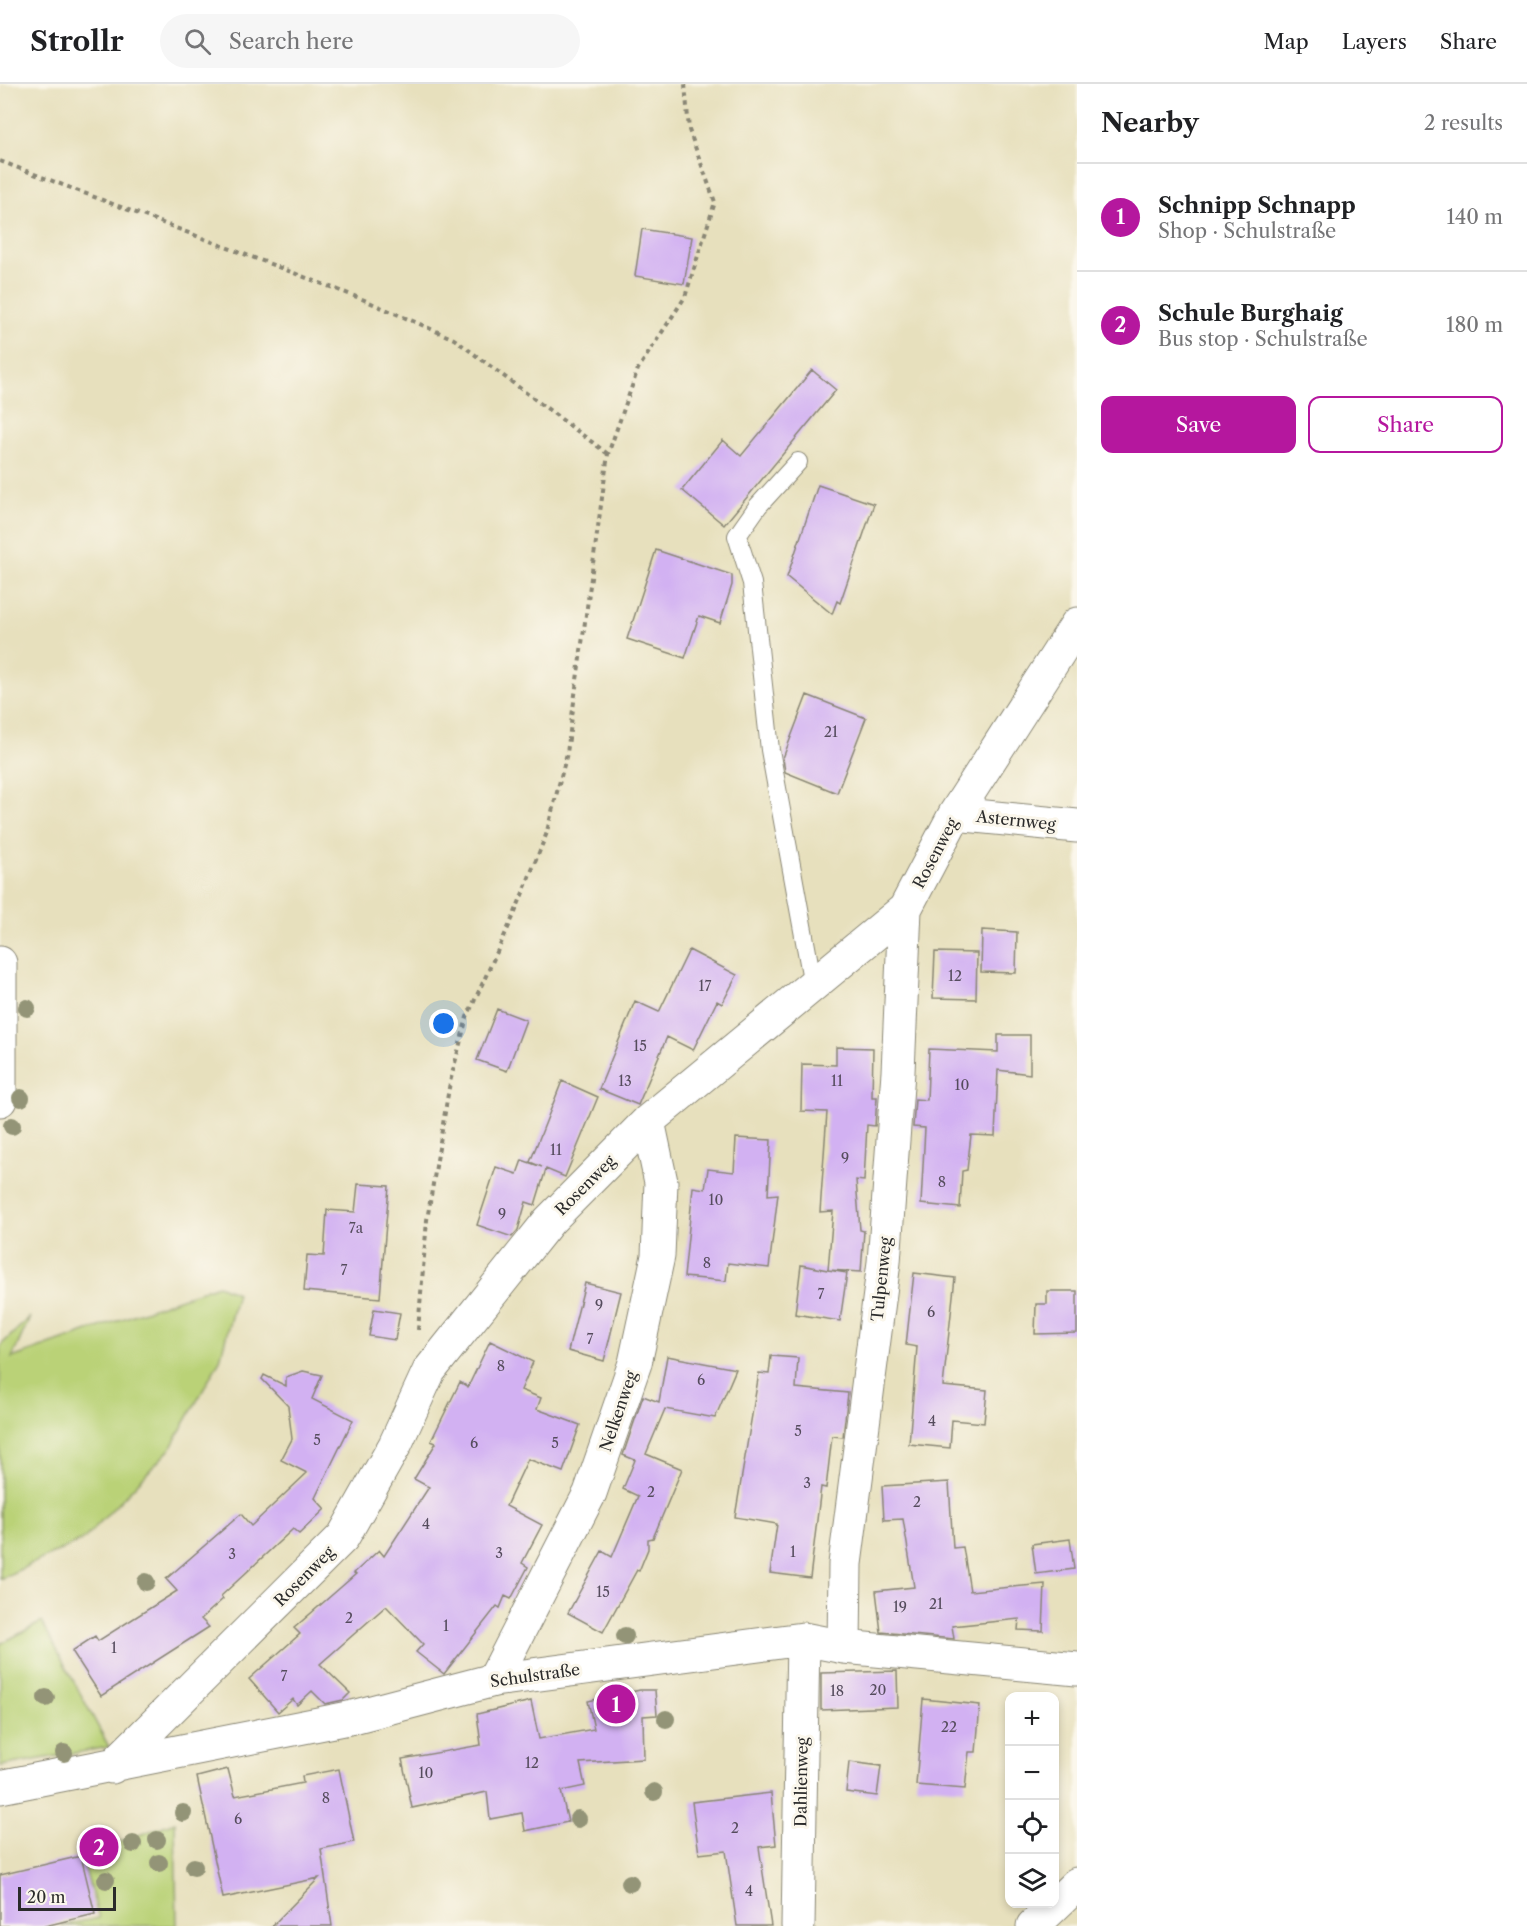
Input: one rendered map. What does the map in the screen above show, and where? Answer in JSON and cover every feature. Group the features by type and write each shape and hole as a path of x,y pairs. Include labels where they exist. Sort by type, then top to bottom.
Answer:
{"street":[{"name":"Rosenweg","path":"112,1767 343,1537 395,1445 429,1371 549,1221 648,1121 905,909 955,814 1077,624"},
{"name":"Asternweg","path":"955,814 1077,826"},
{"name":"Tulpenweg","path":"844,1647 845,1564 884,1262 898,1072 905,909"},
{"path":"0,963 0,1100"},
{"name":"Nelkenweg","path":"494,1680 590,1493 635,1363 658,1256 661,1182 648,1121"},
{"name":"Schulstraße","path":"0,1787 112,1767 349,1718 494,1680 803,1639 844,1647 1077,1669"},
{"name":"Dahlienweg","path":"798,1926 803,1639"},
{"path":"1033,1926 1077,1884"}],"lane":[{"path":"798,462 758,506 737,536 752,583 770,750 813,985"}],"path":[{"path":"429,1371 417,1338 427,1220 450,1082 467,1017 514,915 546,836 567,753 608,454 638,369 685,297 715,202 689,130 685,84"},
{"path":"0,161 362,299 454,339 608,454"}],"green space":[{"path":"218,1285 237,1293 220,1360 170,1449 84,1539 0,1579 0,1346 30,1317 12,1358"},
{"path":"42,1622 109,1747 0,1766 0,1644"},
{"path":"175,1822 177,1926 61,1926 99,1918 81,1856"}],"building":[{"path":"642,229 692,237 684,284 635,276"},
{"path":"812,370 836,390 724,525 682,490 723,440 741,456"},
{"path":"818,485 874,504 840,603 837,601 832,614 787,577"},
{"path":"656,550 732,575 732,585 720,623 699,616 685,658 627,639"},
{"path":"807,695 866,718 837,793 785,772 783,758"},
{"path":"982,930 1017,932 1016,973 981,972"},
{"path":"689,950 737,975 722,1004 717,1001 693,1050 667,1037 638,1105 599,1089 635,1001 659,1012"},
{"path":"935,952 977,953 976,999 933,998"},
{"path":"497,1009 526,1020 507,1071 477,1060"},
{"path":"998,1035 1030,1035 1030,1074 998,1070 995,1136 971,1135 967,1170 962,1171 960,1208 921,1204 925,1128 913,1127 915,1099 927,1100 929,1049 998,1052"},
{"path":"836,1047 873,1048 872,1097 877,1097 875,1126 867,1125 864,1181 856,1180 860,1230 864,1231 861,1272 828,1270 833,1211 820,1212 827,1112 801,1111 802,1064 836,1065"},
{"path":"562,1081 598,1097 565,1177 546,1169 535,1205 526,1202 518,1230 512,1237 477,1225 496,1167 517,1174 522,1160 542,1167 530,1162"},
{"path":"736,1138 771,1140 768,1195 778,1194 769,1268 728,1263 726,1281 684,1277 693,1187 705,1189 708,1169 734,1172"},
{"path":"358,1184 389,1186 380,1298 304,1291 307,1255 324,1256 327,1210 355,1212"},
{"path":"801,1265 847,1273 840,1321 795,1314"},
{"path":"914,1273 955,1278 943,1386 987,1390 984,1423 952,1420 950,1448 909,1444 917,1347 906,1345"},
{"path":"585,1283 621,1292 604,1361 568,1351"},
{"path":"1047,1291 1077,1291 1077,1333 1035,1334 1036,1304 1047,1304"},
{"path":"374,1309 400,1313 395,1340 369,1336"},
{"path":"490,1341 533,1362 521,1390 541,1398 537,1409 580,1425 563,1472 528,1459 506,1506 542,1525 522,1563 528,1567 511,1599 505,1596 500,1608 497,1606 444,1674 416,1652 423,1644 386,1606 320,1664 350,1693 343,1700 325,1704 312,1691 297,1705 293,1699 278,1712 249,1679 300,1634 294,1628 356,1574 354,1573 379,1550 384,1556 429,1487 414,1479 436,1443 431,1441 460,1382 468,1387"},
{"path":"667,1356 736,1369 715,1418 665,1409 646,1454 682,1469 653,1538 648,1539 648,1549 639,1571 637,1570 603,1632 568,1613 602,1551 612,1557 638,1496 623,1489 635,1460 623,1455 643,1396 659,1402"},
{"path":"771,1356 798,1358 796,1388 848,1393 843,1437 832,1436 826,1488 821,1487 810,1578 770,1573 777,1524 735,1517 759,1373 769,1374"},
{"path":"303,1371 322,1375 312,1399 353,1420 315,1498 325,1509 299,1534 293,1529 221,1596 223,1599 201,1619 209,1627 101,1696 72,1651 95,1636 98,1641 177,1591 166,1579 241,1514 251,1526 307,1473 281,1460 292,1439 288,1406 262,1379 264,1375 286,1386 286,1377"},
{"path":"949,1482 953,1548 963,1547 970,1591 1045,1584 1043,1631 1018,1630 1019,1619 952,1626 954,1639 881,1632 876,1591 914,1587 903,1519 884,1520 882,1486"},
{"path":"1070,1539 1074,1569 1036,1574 1032,1544"},
{"path":"897,1671 898,1707 821,1710 821,1673"},
{"path":"640,1690 655,1690 657,1715 643,1716 644,1759 580,1763 585,1786 561,1791 568,1822 525,1831 522,1813 490,1819 487,1792 412,1808 402,1759 481,1745 477,1714 531,1701 539,1739 594,1729 588,1701"},
{"path":"923,1699 980,1705 976,1752 969,1752 965,1789 916,1785"},
{"path":"849,1762 881,1766 877,1796 846,1792"},
{"path":"228,1769 235,1796 303,1783 302,1776 339,1769 354,1842 321,1849 332,1926 272,1926 319,1878 223,1898 197,1777"},
{"path":"771,1793 776,1845 759,1847 771,1926 737,1926 726,1851 699,1854 692,1802"},
{"path":"81,1856 95,1914 45,1926 0,1926 0,1875"}],"place":[{"name":"Schnipp Schnapp","path":"616,1704"},
{"name":"Schule Burghaig","path":"99,1847"}]}
